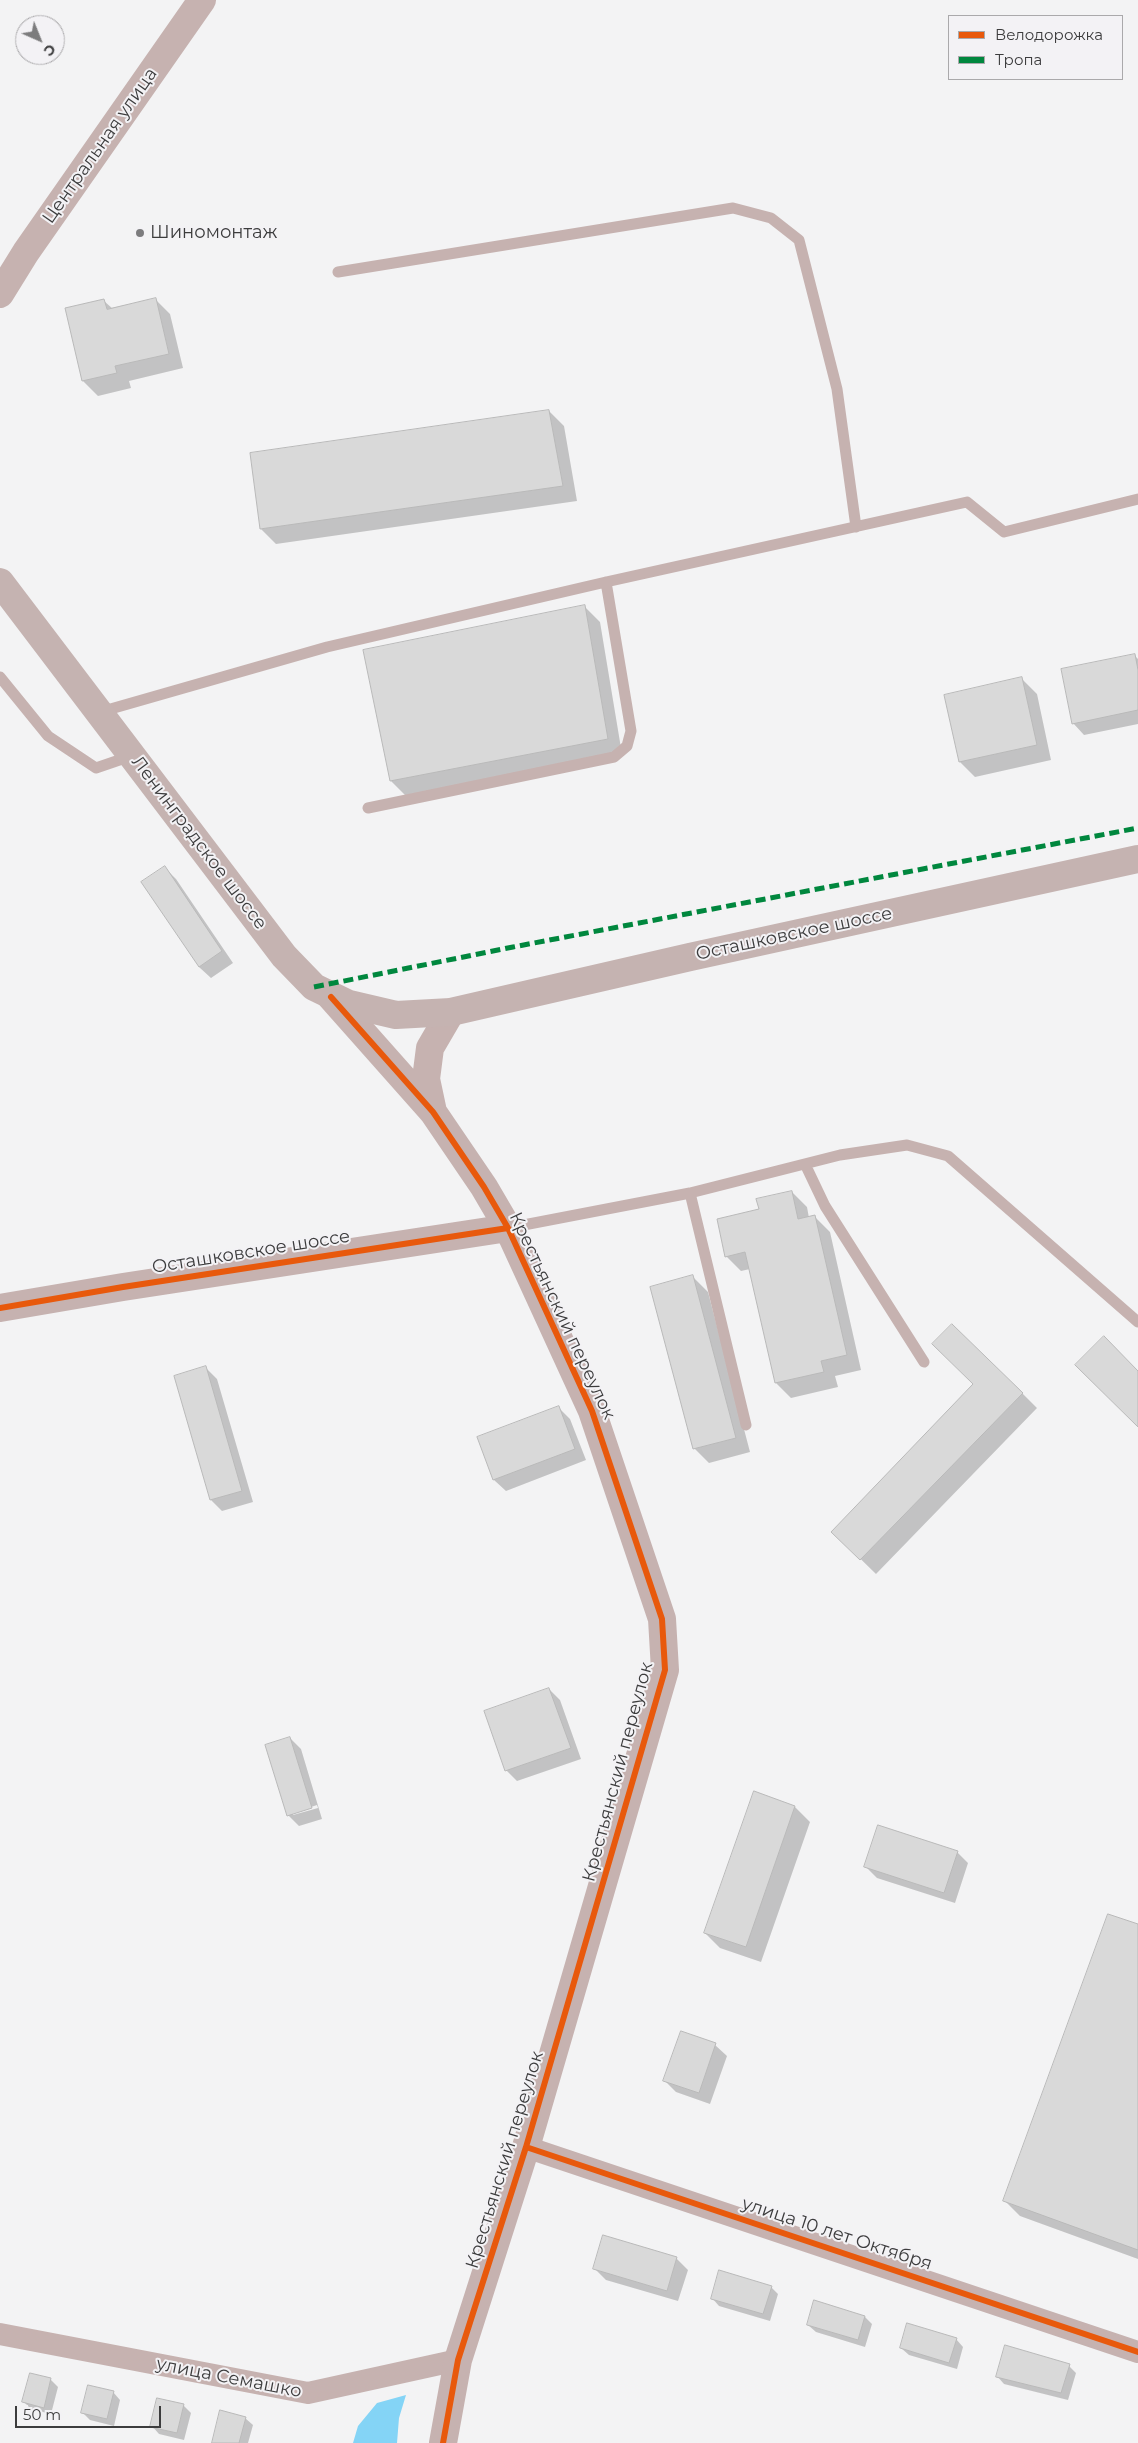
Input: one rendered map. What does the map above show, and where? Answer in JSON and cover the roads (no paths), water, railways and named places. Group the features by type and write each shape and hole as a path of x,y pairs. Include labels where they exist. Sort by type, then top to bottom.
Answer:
{"main road":[{"name":"Ленинградское шоссе","path":"0,584 100,712 284,956 314,987 331,997 372,1011 396,1015 451,1012"},
{"name":"Осташковское шоссе","path":"451,1012 690,957 1138,859"}],"street":[{"name":"Центральная улица","path":"0,294 26,252 202,0"},
{"name":"Крестьянский переулок","path":"331,997 433,1112 484,1187 508,1228 592,1411 662,1619 665,1670 526,2147 458,2360 443,2443"},
{"path":"433,1112 426,1079 430,1048 451,1012"},
{"name":"Осташковское шоссе","path":"0,1308 142,1284 508,1228"},
{"name":"улица 10 лет Октября","path":"526,2147 1138,2352"},
{"name":"улица Семашко","path":"0,2334 308,2393 458,2360"}],"lane":[{"path":"338,272 733,208 771,218 799,240 809,275 837,388 856,527"},
{"path":"100,712 327,647 606,582 967,502 1004,532 1138,499"},
{"path":"368,808 614,757 627,746 631,731 606,582"},
{"path":"0,677 48,736 96,768 133,756"},
{"path":"508,1228 690,1193 840,1155 907,1145 948,1156 1138,1322"},
{"path":"805,1164 825,1206 924,1362"},
{"path":"690,1193 746,1425"}],"water":[{"path":"406,2395 399,2418 397,2443 353,2443 358,2426 377,2403"}],"place":[{"name":"Шиномонтаж","path":"140,233"}]}
